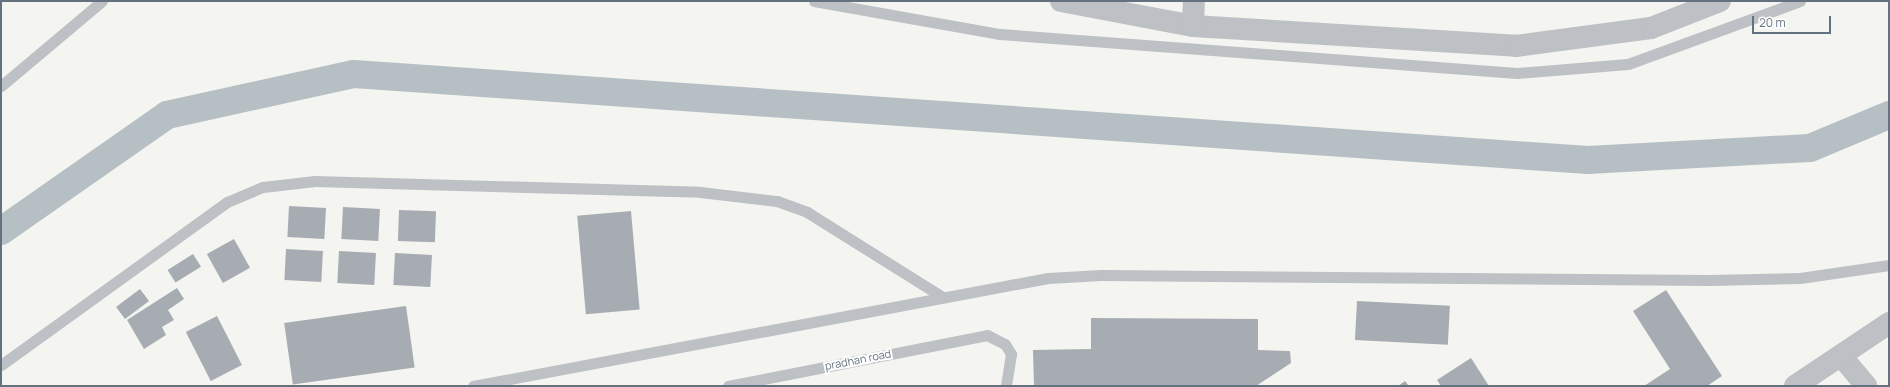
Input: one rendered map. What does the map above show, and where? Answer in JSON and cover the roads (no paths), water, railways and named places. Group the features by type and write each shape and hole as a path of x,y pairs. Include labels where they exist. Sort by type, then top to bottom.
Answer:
{"street":[{"path":"1061,1 1193,26 1516,46 1651,28 1720,1"},
{"path":"1193,26 1194,1"},
{"path":"1795,386 1842,356 1889,323"},
{"path":"1842,356 1866,386"}],"lane":[{"path":"1,86 102,1"},
{"path":"814,1 1000,34 1517,73 1628,64 1800,1"},
{"path":"1,365 227,202 263,186 315,181 700,192 777,201 807,212 941,296"},
{"path":"473,386 941,296 1048,278 1101,275 1709,280 1800,278 1889,265"},
{"name":"pradhan road","path":"728,386 987,335 1001,340 1010,354 1006,386"}],"waterway":[{"path":"1,231 167,115 354,74 1588,160 1810,148 1889,115"}]}
